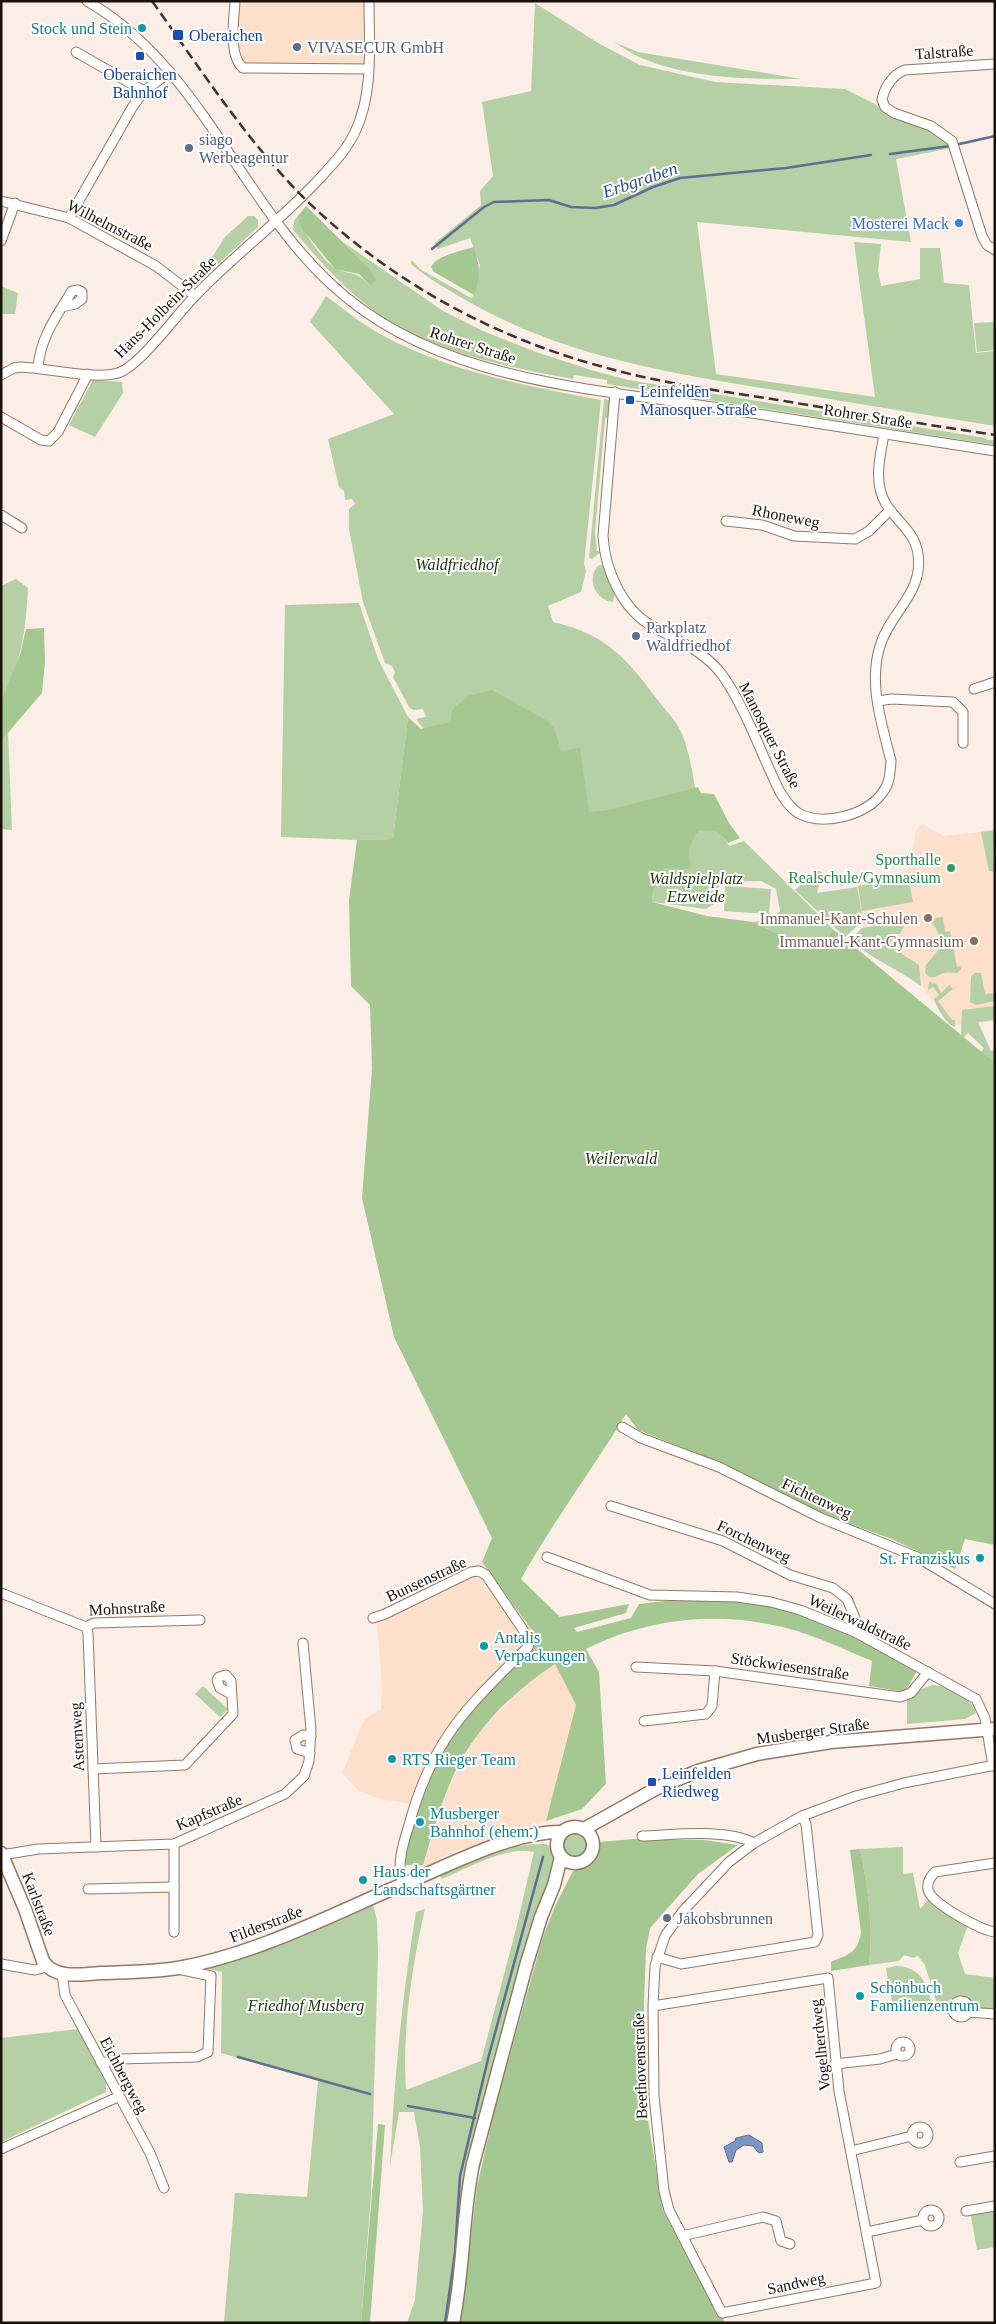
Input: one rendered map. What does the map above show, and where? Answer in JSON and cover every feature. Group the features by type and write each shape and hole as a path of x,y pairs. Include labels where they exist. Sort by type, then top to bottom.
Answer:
{"main road":[{"name":"Musberger Straße","path":"584,1829 617,1812 639,1797 671,1782 757,1754 831,1742 991,1729"},
{"name":"Musberger Straße","path":"593,1840 617,1812"},
{"path":"452,2323 462,2268 467,2194 477,2144 532,1942 564,1855 562,1832 573,1827 584,1829 593,1840 592,1851 588,1858 579,1863 564,1855 531,1837"},
{"name":"Filderstraße","path":"46,1967 62,1974 176,1968 252,1948 486,1849 542,1833 562,1832"},
{"name":"Karlstraße","path":"2,1854 46,1967"}],"street":[{"name":"Rohrer Straße","path":"87,1 128,28 152,50 306,259 330,284 373,318 399,334 448,355 519,376 995,451"},
{"path":"235,1 234,47 237,63 243,68 368,69"},
{"name":"Hans-Holbein-Straße","path":"2,373 14,368 38,368 88,374 108,374 125,371 143,354 195,296 312,188 347,147 355,132 365,103 368,69 369,1"},
{"path":"76,52 144,91"},
{"name":"Talstraße","path":"995,64 905,70 894,78 884,91 882,100 885,107 894,113 931,126 954,145 982,236 987,245 995,250"},
{"path":"69,218 133,106 144,91 170,72"},
{"name":"Wilhelmstraße","path":"1,201 69,218 156,266 195,296"},
{"path":"1,240 15,203"},
{"path":"38,368 43,340 62,307"},
{"path":"1,417 41,440 49,440 54,437 63,424 88,374"},
{"name":"Manosquer Straße","path":"615,392 603,536 606,560 612,578 621,595 644,621 691,647 708,660 723,677 780,792 789,805 798,813 813,818 832,819 849,815 871,804 883,792 888,783 890,762 874,675 880,646 892,622 913,592 917,582 918,567 915,542 904,525 890,510 881,493 878,482 884,434"},
{"name":"Rhoneweg","path":"726,521 762,525 794,536 855,539 869,531 890,510"},
{"path":"1,515 22,528"},
{"path":"974,690 995,682"},
{"path":"878,701 891,699 954,702 963,712 963,743"},
{"name":"Fichtenweg","path":"622,1427 641,1438 728,1471 821,1518 917,1557 995,1604"},
{"name":"Forchenweg","path":"611,1506 723,1541 790,1575 837,1590 847,1599 855,1618 855,1632"},
{"name":"Weilerwaldstraße","path":"547,1557 642,1593 661,1596 724,1596 771,1602 807,1613 855,1632 976,1699 991,1729"},
{"name":"Bunsenstraße","path":"373,1618 471,1572 479,1571 486,1575 530,1640 528,1647 465,1710 432,1761 416,1798 403,1848 400,1870 403,1885"},
{"name":"Mohnstraße","path":"1,1593 86,1627 94,1623 200,1620"},
{"name":"Asternweg","path":"86,1627 96,1847"},
{"name":"Kapfstraße","path":"2,1854 30,1849 174,1844 285,1794 304,1776 310,1754 311,1736 303,1643"},
{"name":"Stöckwiesenstraße","path":"636,1667 715,1670 900,1697 911,1693 928,1672"},
{"path":"644,1721 706,1714 712,1706 715,1670"},
{"path":"93,1769 185,1766 231,1717 233,1706 231,1694"},
{"name":"Beethovenstraße","path":"722,2313 669,2210 664,2191 654,2096 653,2006 656,1957 665,1936 682,1912 712,1878 754,1843 802,1816 856,1796 904,1783 994,1766 991,1729"},
{"path":"310,1754 297,1749 295,1740 302,1735 311,1736"},
{"path":"656,1957 681,1964 815,1942 823,1934 806,1824 802,1816"},
{"path":"642,1836 729,1836 744,1838 754,1843"},
{"path":"174,1844 174,1932"},
{"path":"995,1863 934,1872 928,1882 931,1895 976,1927 995,1932"},
{"path":"88,1889 174,1887"},
{"name":"Filderstraße","path":"1,1964 35,1970 46,1967"},
{"path":"101,2063 119,2059 197,2057 208,2052 211,1976 176,1968"},
{"name":"Eichbergweg","path":"62,1974 65,1995 118,2097 150,2153 164,2188"},
{"name":"Vogelherdweg","path":"653,2006 828,1978 835,2064 876,2283"},
{"path":"968,2012 995,2014"},
{"path":"835,2064 897,2054"},
{"path":"1,2149 118,2097"},
{"path":"851,2151 912,2136"},
{"path":"960,2162 995,2156"},
{"path":"966,2211 995,2206"},
{"path":"682,2236 768,2218 776,2221 779,2226 781,2241 790,2244"},
{"path":"867,2232 923,2220"},
{"name":"Sandweg","path":"722,2313 876,2283"}],"shaded area":[{"path":"235,1 369,1 368,69 243,68 237,63"},
{"name":"Immanuel-Kant-Schulen","path":"923,824 944,836 995,830 995,1021 953,1026 920,984 868,954 855,881 908,871 907,855 914,847 916,830"},
{"path":"482,1562 537,1637 415,1804 384,1800 359,1791 342,1773 364,1720 381,1709 382,1684 377,1623 430,1588"},
{"path":"555,1664 576,1705 546,1821 492,1841 451,1852 431,1864 423,1865 449,1786 477,1734 530,1680"}],"green space":[{"path":"535,3 598,43 640,65 715,82 845,89 875,104 894,118 934,130 949,142 951,148 896,159 911,242 697,222 716,374 875,397 854,242 881,244 878,271 881,286 920,279 920,248 940,248 944,283 969,285 976,353 995,351 995,426 708,379 666,371 582,350 502,319 443,287 411,264 412,260 420,269 471,298 474,295 480,265 470,238 438,249 435,243 481,205 480,191 493,176 482,102 531,91"},
{"path":"614,42 638,52 802,79 742,78 682,71 640,57"},
{"path":"306,206 369,268 376,280 371,286 359,274 335,269 303,230 297,217"},
{"path":"248,216 254,216 258,220 258,227 204,277 200,276 225,237"},
{"path":"297,217 320,254 337,269 358,276 371,286 369,268 343,242 443,311 483,331 536,352 591,370 628,380 986,438 987,440 995,440 995,445 607,384 607,380 574,375 573,379 503,365 457,352 434,344 392,323 364,303 327,268 293,230 294,221"},
{"path":"474,247 479,271 474,295 434,272 431,267 438,259 444,256"},
{"path":"1,286 18,293 15,314 1,314"},
{"name":"Waldfriedhof","path":"326,296 375,331 434,359 517,383 601,400 584,564 586,571 581,592 548,606 553,622 588,634 615,651 637,674 675,722 685,741 697,798 637,891 444,755 416,719 426,717 423,709 413,710 409,707 393,677 395,672 392,666 385,663 363,602 349,529 349,509 355,504 352,499 345,500 344,491 339,487 328,439 394,414 310,322"},
{"path":"995,322 995,350 977,352 974,323"},
{"path":"93,380 122,382 123,393 95,437 69,425"},
{"path":"604,399 610,400 610,415 605,419 595,532 597,551 601,552 592,559 589,558"},
{"path":"599,565 604,566 615,594 613,602 602,598 594,588 593,576"},
{"path":"16,579 28,588 26,618 18,661 1,702 1,586"},
{"path":"359,603 378,659 408,717 393,839 357,840 281,837 285,605"},
{"path":"44,628 45,662 42,693 1,741 1,702 20,655 26,629"},
{"name":"Weilerwald","path":"492,690 546,720 554,728 561,751 580,748 589,812 608,810 698,787 701,793 714,794 729,823 740,838 728,843 722,835 715,831 699,831 690,848 691,866 688,869 665,868 653,891 652,902 707,916 753,922 810,949 821,949 833,929 995,1063 995,1545 965,1539 955,1569 892,1539 817,1512 714,1460 638,1430 626,1414 521,1579 560,1617 629,1604 626,1613 574,1628 577,1632 631,1618 639,1604 707,1599 759,1602 794,1612 830,1626 917,1671 905,1692 869,1686 872,1661 795,1630 745,1620 698,1619 675,1622 652,1626 607,1639 586,1649 599,1672 606,1784 582,1809 546,1821 576,1705 555,1664 506,1703 467,1751 456,1769 444,1797 423,1865 400,1865 410,1818 448,1734 537,1637 482,1562 492,1538 394,1337 362,1198 372,1069 370,1005 351,986 349,900 357,840 393,839 408,717 421,729 451,722 452,710 468,696"},
{"path":"8,733 12,830 1,829 1,741"},
{"name":"Waldspielplatz Etzweide","path":"711,829 723,835 729,846 744,841 833,929 821,949 810,949 753,922 771,919 780,911 776,889 761,881 720,882 714,904 706,909 652,902 653,891 665,868 676,867 688,856 691,842 699,831"},
{"path":"995,830 993,855 995,872 989,871 981,832"},
{"path":"816,870 822,872 817,893 857,887 864,924 857,926 845,937 795,890"},
{"path":"908,877 913,902 862,911 858,886"},
{"path":"725,886 771,889 769,914 724,911"},
{"path":"943,917 945,932 950,931 957,967 960,966 961,969 957,973 946,973 930,977 925,973 926,965 941,947 944,947 945,941 940,939 932,923 936,918"},
{"path":"907,920 900,934 895,934 896,946 901,953 919,965 921,986 867,953 850,940 862,928"},
{"path":"975,973 981,973 985,994 995,993 995,1001 976,1005 970,1002 971,977"},
{"path":"929,982 937,984 941,993 949,985 953,989 938,1001 952,1020 955,1020 955,1027 948,1023 940,1011 934,999 939,995 933,987 928,990"},
{"path":"995,1006 995,1020 978,1022 991,1051 995,1050 995,1065 980,1053 984,1048 968,1033 963,1038 961,1036 962,1010"},
{"path":"932,1685 945,1687 959,1694 970,1703 976,1713 965,1719 907,1724 907,1700 922,1689"},
{"path":"203,1686 228,1709 220,1717 195,1694"},
{"path":"576,1833 585,1836 588,1845 585,1854 576,1857 567,1854 564,1845 567,1836"},
{"path":"633,1839 704,1840 738,1845 698,1874 650,1928 646,1949 644,2004 645,2102 663,2211 719,2316 723,2315 724,2323 457,2323 465,2283 477,2187 493,2116 542,1940 555,1906 573,1871 593,1862 599,1848 599,1842"},
{"path":"546,1844 552,1847 556,1861 541,1900 515,1983 448,2323 407,2323 415,2300 423,2211 420,2147 414,2112 399,2112 390,2166 399,2038 416,1912 425,1909 409,1999 405,2045 406,2090 481,2061 534,1852 512,1852 487,1859 442,1879 439,1875 511,1847"},
{"path":"903,1847 903,1874 913,1873 920,1909 930,1898 968,1925 958,1953 965,1974 995,1978 994,2010 979,2009 971,2000 962,1996 954,1997 948,2006 938,2007 925,1965 917,1955 914,1958 904,1955 899,1961 869,1965 871,1935 869,1907 860,1849"},
{"path":"860,1849 869,1907 871,1935 869,1965 831,1971 831,1962 852,1952 860,1939 861,1932 850,1850"},
{"name":"Friedhof Musberg","path":"373,1905 377,1920 378,1954 371,2195 361,2323 224,2323 235,2193 307,2197 318,2081 221,2053 222,1972 204,1968"},
{"path":"897,1966 912,1970 922,1978 928,1989 932,2004 893,2008 886,1968"},
{"path":"78,2029 106,2083 106,2092 1,2142 1,2038"},
{"path":"378,2124 385,2125 370,2323 361,2323"},
{"path":"995,2209 995,2247 977,2250 971,2216 974,2213"}],"water":[{"path":"749,2135 762,2143 763,2152 759,2153 753,2146 744,2145 736,2150 732,2162 729,2162 724,2147 735,2141 736,2138"}],"waterway":[{"name":"Erbgraben","path":"955,145 995,136"},
{"name":"Erbgraben","path":"890,154 950,146"},
{"name":"Erbgraben","path":"432,249 484,207 494,202 549,200 571,207 595,208 614,205 653,187 680,178 786,168 871,155"},
{"path":"445,2323 455,2253 460,2176 489,2055 543,1857"},
{"path":"238,2057 370,2094"},
{"path":"408,2106 475,2118"}],"railway":[{"path":"152,1 241,126 301,195 334,226 369,254 444,303 525,341 611,369 652,379 995,435"}],"place":[{"name":"Stock und Stein","path":"142,28"},
{"name":"Oberaichen","path":"178,35"},
{"name":"VIVASECUR GmbH","path":"297,47"},
{"name":"Oberaichen Bahnhof","path":"140,56"},
{"name":"siago Werbeagentur","path":"189,148"},
{"name":"Mosterei Mack","path":"959,223"},
{"name":"Leinfelden Manosquer Straße","path":"630,400"},
{"name":"Parkplatz Waldfriedhof","path":"636,636"},
{"name":"Sporthalle Realschule/Gymnasium","path":"951,868"},
{"name":"Immanuel-Kant-Schulen","path":"928,918"},
{"name":"Immanuel-Kant-Gymnasium","path":"974,941"},
{"name":"St. Franziskus","path":"980,1558"},
{"name":"Antalis Verpackungen","path":"484,1646"},
{"name":"RTS Rieger Team","path":"392,1759"},
{"name":"Leinfelden Riedweg","path":"652,1782"},
{"name":"Musberger Bahnhof (ehem.)","path":"420,1822"},
{"name":"Haus der Landschaftsgärtner","path":"363,1880"},
{"name":"Jakobsbrunnen","path":"667,1918"},
{"name":"Schönbuch Familienzentrum","path":"860,1996"}]}
